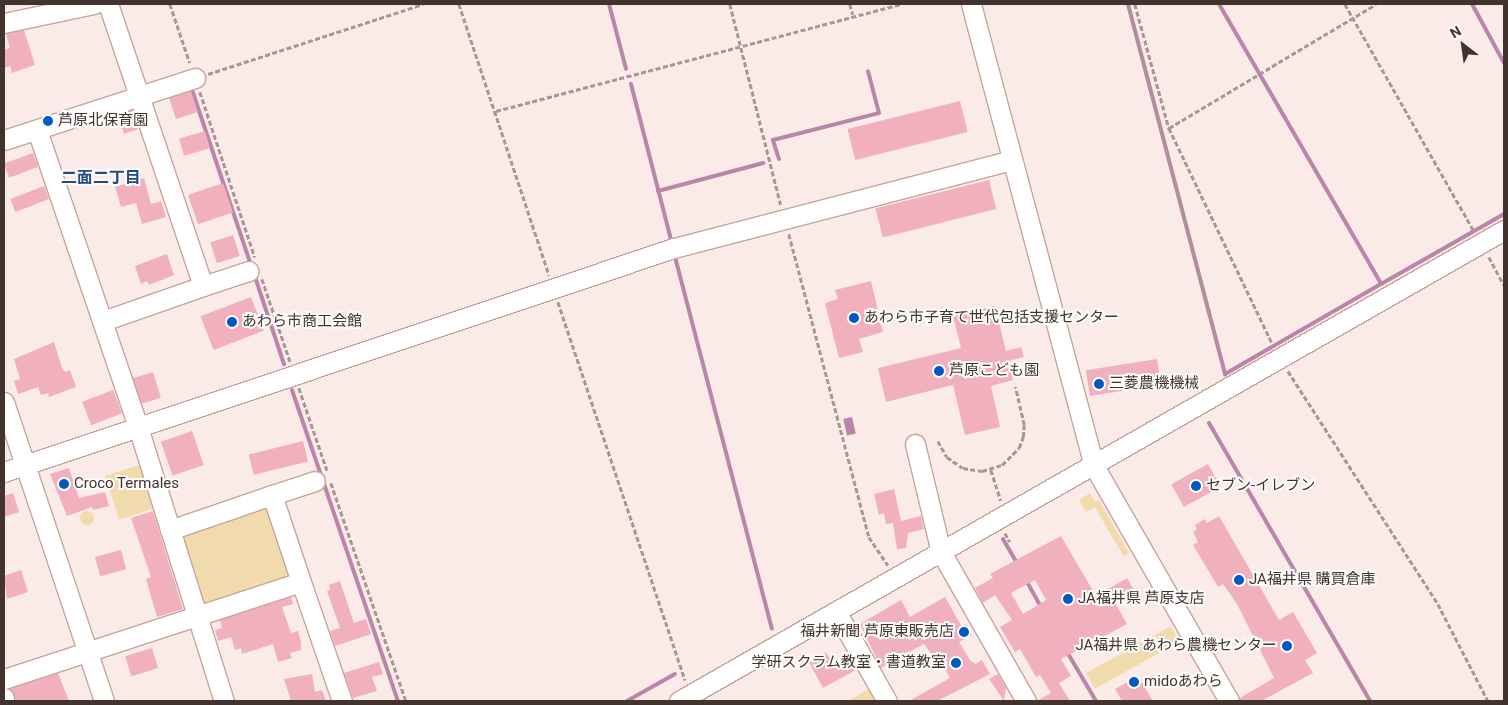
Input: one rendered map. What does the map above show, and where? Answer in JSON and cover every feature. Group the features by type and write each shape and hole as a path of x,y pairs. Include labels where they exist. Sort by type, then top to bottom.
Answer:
{"street":[{"path":"4,23 94,4"},
{"path":"108,4 203,286"},
{"path":"971,4 1094,466 1228,701"},
{"path":"4,140 195,78"},
{"path":"37,130 138,427 195,616 224,701"},
{"path":"4,472 674,248 1012,160"},
{"path":"685,698 941,552 1005,524 1094,466 1504,230"},
{"path":"103,321 255,269"},
{"path":"4,402 104,701"},
{"path":"915,444 941,552 1026,701"},
{"path":"170,530 315,481"},
{"path":"272,495 342,701"},
{"path":"4,679 301,582"},
{"path":"837,613 887,701"}],"path":[{"path":"170,4 255,269 294,374 406,701"},
{"path":"195,78 423,4"},
{"path":"459,4 496,111 685,698"},
{"path":"730,4 869,537 896,577"},
{"path":"850,4 852,15"},
{"path":"496,111 852,15 900,4"},
{"path":"1128,4 1216,336"},
{"path":"1135,4 1169,128 1280,360 1438,604 1488,701"},
{"path":"1345,4 1504,285"},
{"path":"1169,128 1376,4"},
{"path":"938,441 955,464 972,471 991,470 1012,458 1023,437 1024,425 1015,387"},
{"path":"991,470 1010,542"}],"shaded area":[{"path":"852,417 856,434 847,436 843,419"},
{"path":"142,464 156,508 119,520 105,476"},
{"path":"1090,493 1095,502 1099,500 1129,553 1124,557 1095,507 1086,512 1079,500"},
{"path":"267,504 291,578 205,606 180,532"},
{"path":"84,511 90,511 94,518 90,525 84,525 80,521 80,515"},
{"path":"1171,626 1180,642 1095,689 1086,673"},
{"path":"871,688 879,701 848,701"}],"building":[{"path":"24,30 35,65 12,73 10,66 4,68 4,50 10,48 6,34"},
{"path":"191,91 198,112 176,119 169,98"},
{"path":"960,101 968,132 855,160 847,129"},
{"path":"132,110 138,129 124,134 118,115"},
{"path":"205,131 210,148 184,156 179,138"},
{"path":"33,153 38,167 9,178 4,164"},
{"path":"144,178 151,204 161,201 166,217 142,224 136,203 121,207 115,187"},
{"path":"989,180 996,209 883,237 875,208"},
{"path":"223,183 233,212 198,224 188,195"},
{"path":"44,186 49,199 15,212 10,199"},
{"path":"233,235 240,256 217,263 210,242"},
{"path":"167,254 174,275 149,285 147,281 141,284 135,266"},
{"name":"あわら市子育て世代包括支援センター","path":"871,281 883,332 859,339 863,352 839,358 825,303 838,299 835,290"},
{"name":"あわら市商工会館","path":"251,297 264,331 213,350 201,316"},
{"path":"995,306 1006,351 1021,347 1024,357 1008,361 1013,380 991,386 1000,427 965,435 953,385 886,402 878,368 961,348 953,316"},
{"path":"54,342 62,368 65,372 70,370 76,387 49,397 48,393 41,395 38,387 18,394 14,381 20,379 14,359"},
{"path":"1157,359 1161,385 1090,396 1086,370"},
{"path":"153,372 161,398 141,404 133,378"},
{"path":"113,390 122,413 91,425 82,402"},
{"path":"192,431 204,465 173,476 161,442"},
{"path":"303,441 308,461 254,475 249,455"},
{"name":"セブン-イレブン","path":"1208,464 1221,487 1184,507 1171,484"},
{"path":"69,468 79,498 105,492 109,506 93,510 92,507 67,516 50,474"},
{"path":"894,489 901,521 921,516 924,529 908,533 906,548 897,549 893,523 886,524 884,513 879,515 874,494"},
{"path":"13,493 19,512 4,517 4,496"},
{"path":"153,511 183,609 157,617 146,579 151,577 131,518"},
{"path":"1219,516 1279,620 1293,612 1317,653 1305,660 1313,673 1261,701 1240,701 1240,698 1274,678 1237,604 1223,584 1218,587 1193,545 1198,542 1193,532 1197,529 1195,525 1205,519 1207,523"},
{"path":"1061,536 1096,596 1127,578 1134,590 1114,601 1127,624 1061,659 1071,676 1059,683 1070,701 1037,701 1051,693 1040,675 1036,677 1020,649 1015,652 1000,627 1012,620 995,595 983,603 975,588 993,578 990,574","holes":["1035,580 1046,600 1023,614 1011,593"]},
{"path":"121,550 126,569 100,576 95,557"},
{"path":"21,570 28,592 7,599 4,576"},
{"path":"340,581 354,623 366,619 371,634 335,646 330,631 340,628 327,591 330,590 329,585"},
{"path":"291,597 293,604 282,607 291,633 298,631 301,642 301,650 290,653 292,658 278,662 273,644 242,654 241,648 235,650 231,637 218,641 215,630 222,628 220,620"},
{"path":"945,597 962,627 966,624 972,635 959,642 970,660 975,664 982,660 990,674 937,701 909,701 950,678 940,660 937,662 924,644 881,668 860,624 901,600 910,617"},
{"path":"152,648 158,668 131,676 125,656"},
{"path":"826,652 836,669 851,661 856,670 823,688 809,662"},
{"path":"379,662 383,674 372,677 377,691 353,698 344,673"},
{"path":"58,673 69,701 15,701 10,689"},
{"path":"312,674 315,692 322,690 326,701 291,701 284,679"},
{"path":"998,674 1006,688 1004,701 989,679"},
{"name":"midoあわら","path":"1138,676 1153,701 1122,701 1115,689"}],"waterway":[{"path":"609,4 626,69"},
{"path":"1128,4 1225,374 1381,284"},
{"path":"1219,4 1381,284 1504,214"},
{"path":"1472,4 1504,63"},
{"path":"779,159 773,140 879,113 868,71"},
{"path":"631,84 672,244"},
{"path":"191,87 251,265"},
{"path":"658,191 763,163"},
{"path":"674,253 772,628"},
{"path":"254,274 284,364"},
{"path":"292,390 398,701"},
{"path":"1209,423 1370,701"},
{"path":"1003,539 1017,563"},
{"path":"1026,580 1041,607"},
{"path":"1067,652 1096,701"},
{"path":"627,701 675,674"}],"place":[{"name":"芦原北保育園","path":"48,121"},
{"name":"あわら市子育て世代包括支援センター","path":"854,318"},
{"name":"あわら市商工会館","path":"232,322"},
{"name":"芦原こども園","path":"939,371"},
{"name":"三菱農機機械","path":"1099,384"},
{"name":"Croco Termales","path":"64,484"},
{"name":"セブン-イレブン","path":"1196,486"},
{"name":"JA福井県 購買倉庫","path":"1239,580"},
{"name":"JA福井県 芦原支店","path":"1068,599"},
{"name":"福井新聞 芦原東販売店","path":"964,632"},
{"name":"JA福井県 あわら農機センター","path":"1287,646"},
{"name":"学研スクラム教室・書道教室","path":"956,663"},
{"name":"midoあわら","path":"1134,682"}],"district":[{"name":"二面二丁目","path":"101,178"}]}
